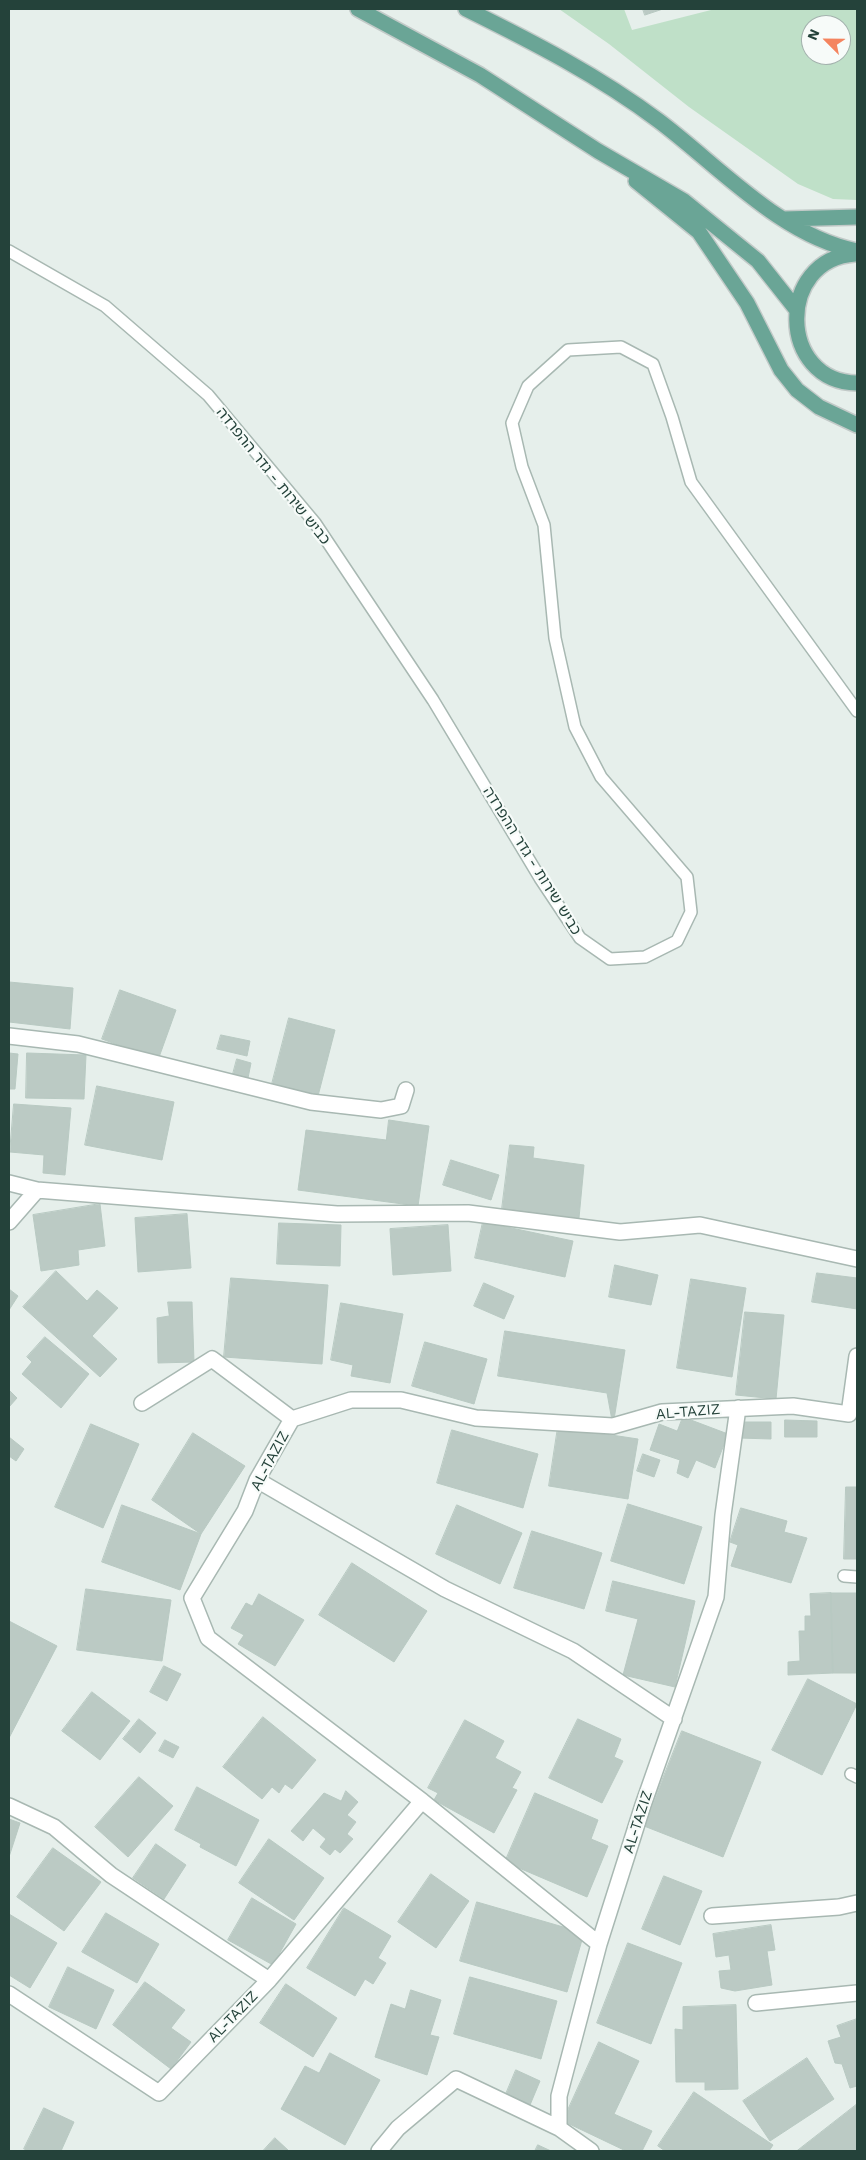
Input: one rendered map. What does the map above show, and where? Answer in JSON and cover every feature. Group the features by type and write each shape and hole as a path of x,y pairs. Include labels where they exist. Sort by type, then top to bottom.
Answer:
{"main road":[{"path":"358,9 480,75 598,150 684,201 741,246 775,280 796,309"},
{"path":"466,9 583,69 659,121 781,218 834,246 857,252"},
{"path":"598,150 699,232 748,304 781,370 797,390 819,407 857,425"},
{"path":"781,218 857,217"},
{"path":"857,252 828,261 813,274 802,290 796,309 796,329 802,348 814,364 830,376 849,383 857,383"}],"street":[{"path":"9,1036 78,1044 312,1102 381,1110 401,1106 406,1090"},
{"path":"9,1183 37,1190 337,1214 468,1213 620,1232 700,1225 857,1259"},
{"path":"9,1222 37,1190"},
{"name":"AL-TAZIZ","path":"599,1944 422,1801 208,1638 192,1598 244,1511 257,1480 292,1419 351,1400 401,1400 476,1418 613,1426 662,1412 738,1408 793,1406 849,1414 857,1356"},
{"path":"142,1403 212,1359 292,1419"},
{"name":"AL-TAZIZ","path":"559,2128 559,2096 599,1944 643,1805 716,1597 723,1515 738,1408"},
{"path":"257,1480 445,1589 573,1651 674,1719"},
{"name":"AL-TAZIZ","path":"9,1994 159,2093 269,1980 422,1801"},
{"path":"9,1806 54,1827 111,1875 269,1980"},
{"path":"712,1916 839,1907 857,1904"},
{"path":"756,2003 857,1993"},
{"path":"379,2151 398,2128 456,2079 559,2128 591,2151"}],"lane":[{"name":"כביש שירות - גדר ההפרדה","path":"9,251 105,306 208,395 315,524 433,700 540,878 580,938 610,959 646,956 677,941 691,912 687,877 600,777 575,727 555,638 544,525 522,467 512,423 528,386 568,350 621,347 653,364 672,418 691,482 857,711"},
{"path":"844,1576 857,1578"}],"green space":[{"path":"559,9 624,9 632,30 715,9 857,9 857,200 833,199 798,184 689,107 609,44"}],"building":[{"path":"643,9 663,9 645,15"},
{"path":"9,982 73,988 70,1029 9,1022"},
{"path":"120,990 176,1010 158,1060 102,1039"},
{"path":"289,1018 335,1030 318,1096 272,1084"},
{"path":"221,1035 250,1041 247,1056 217,1049"},
{"path":"9,1053 18,1054 15,1089 9,1089"},
{"path":"27,1053 86,1055 84,1099 26,1098"},
{"path":"237,1059 251,1063 248,1078 233,1074"},
{"path":"97,1086 174,1102 162,1160 85,1145"},
{"path":"14,1104 71,1108 65,1175 43,1173 44,1155 10,1152"},
{"path":"389,1120 429,1126 418,1206 298,1190 306,1130 386,1140"},
{"path":"510,1145 534,1147 533,1158 584,1165 579,1218 502,1209"},
{"path":"451,1160 499,1175 491,1200 443,1185"},
{"path":"100,1204 105,1246 78,1250 79,1265 41,1271 33,1215"},
{"path":"187,1214 191,1268 138,1272 135,1218"},
{"path":"483,1222 573,1241 565,1277 475,1258"},
{"path":"279,1223 341,1225 340,1266 277,1264"},
{"path":"448,1225 451,1271 393,1275 390,1229"},
{"path":"615,1265 658,1275 651,1305 609,1297"},
{"path":"56,1271 87,1301 97,1290 118,1308 92,1336 117,1359 100,1377 23,1307"},
{"path":"817,1273 857,1278 857,1309 812,1302"},
{"path":"231,1278 328,1285 322,1364 224,1357"},
{"path":"691,1279 746,1288 732,1377 677,1368"},
{"path":"484,1283 514,1296 504,1319 474,1306"},
{"path":"9,1289 18,1296 9,1310"},
{"path":"168,1302 192,1302 194,1362 158,1363 157,1318 169,1316"},
{"path":"341,1303 403,1314 390,1383 351,1376 353,1365 331,1360"},
{"path":"745,1312 784,1315 776,1399 736,1395"},
{"path":"505,1331 625,1350 613,1426 607,1393 498,1376"},
{"path":"45,1337 89,1374 61,1408 22,1374 32,1362 27,1357"},
{"path":"425,1342 487,1359 474,1404 412,1386"},
{"path":"9,1390 17,1398 9,1407"},
{"path":"683,1417 728,1434 715,1468 696,1460 688,1478 677,1473 680,1460 650,1450 659,1424 677,1431"},
{"path":"785,1420 817,1421 817,1437 785,1437"},
{"path":"740,1422 771,1422 771,1439 739,1438"},
{"path":"91,1424 139,1444 103,1528 55,1507"},
{"path":"558,1427 638,1439 628,1499 549,1486"},
{"path":"452,1430 538,1454 523,1508 437,1483"},
{"path":"193,1433 245,1466 201,1534 152,1500"},
{"path":"9,1437 24,1449 16,1461 9,1456"},
{"path":"643,1454 660,1460 654,1477 637,1471"},
{"path":"846,1487 857,1487 857,1559 844,1559"},
{"path":"628,1504 702,1527 684,1584 611,1561"},
{"path":"122,1505 201,1534 180,1590 102,1562"},
{"path":"457,1505 522,1533 500,1584 436,1554"},
{"path":"741,1508 787,1521 784,1532 807,1538 791,1583 731,1566 738,1545 730,1542"},
{"path":"532,1531 602,1553 584,1609 514,1588"},
{"path":"352,1563 427,1611 394,1662 319,1615"},
{"path":"613,1581 695,1601 675,1687 623,1675 638,1619 606,1611"},
{"path":"86,1589 171,1600 162,1661 77,1650"},
{"path":"831,1593 857,1593 857,1673 833,1673"},
{"path":"831,1593 833,1673 788,1675 788,1662 800,1661 799,1631 805,1631 805,1616 811,1616 810,1594"},
{"path":"259,1594 304,1620 275,1666 238,1644 244,1635 231,1628 246,1603 252,1606"},
{"path":"9,1621 57,1646 9,1738"},
{"path":"164,1666 181,1674 167,1701 150,1692"},
{"path":"808,1679 857,1704 822,1775 772,1750"},
{"path":"92,1692 130,1721 100,1760 62,1731"},
{"path":"263,1717 316,1760 292,1789 285,1784 279,1793 272,1787 262,1799 223,1767"},
{"path":"139,1719 156,1733 140,1753 123,1739"},
{"path":"578,1719 621,1739 614,1757 623,1761 602,1803 549,1778"},
{"path":"465,1720 504,1741 495,1758 521,1772 512,1788 517,1790 494,1833 434,1800 438,1793 428,1788"},
{"path":"682,1731 761,1762 723,1857 644,1826"},
{"path":"165,1740 179,1747 173,1758 159,1751"},
{"path":"139,1777 173,1806 128,1857 95,1827"},
{"path":"197,1787 259,1820 236,1866 200,1847 201,1844 175,1830"},
{"path":"346,1791 358,1802 347,1815 356,1822 347,1834 353,1839 340,1853 335,1849 330,1855 320,1847 326,1839 313,1828 303,1841 291,1831 324,1793 341,1801"},
{"path":"535,1793 598,1820 591,1839 608,1846 587,1897 505,1862"},
{"path":"9,1819 20,1823 9,1857"},
{"path":"269,1839 324,1878 294,1920 239,1883"},
{"path":"156,1844 186,1865 164,1899 133,1878"},
{"path":"53,1848 101,1882 64,1931 17,1897"},
{"path":"431,1874 469,1901 436,1948 398,1922"},
{"path":"664,1876 702,1891 680,1945 642,1929"},
{"path":"252,1898 296,1924 273,1965 228,1940"},
{"path":"477,1902 584,1933 567,1992 460,1961"},
{"path":"344,1908 391,1936 378,1958 386,1963 373,1984 365,1979 355,1996 307,1968"},
{"path":"106,1913 159,1944 137,1983 82,1952"},
{"path":"9,1914 57,1943 30,1988 9,1975"},
{"path":"771,1925 775,1950 767,1951 772,1985 735,1991 721,1988 719,1971 731,1970 729,1955 716,1957 713,1934"},
{"path":"628,1943 682,1963 651,2044 597,2023"},
{"path":"68,1967 114,1990 96,2029 49,2007"},
{"path":"470,1977 557,2001 541,2059 454,2034"},
{"path":"145,1982 185,2010 171,2028 191,2042 171,2069 113,2025"},
{"path":"286,1984 337,2018 313,2057 260,2023"},
{"path":"411,1990 441,2000 430,2035 439,2037 427,2075 375,2057 391,2004 405,2009"},
{"path":"736,2005 738,2089 705,2090 705,2082 676,2082 675,2029 683,2030 683,2007"},
{"path":"857,2019 857,2086 850,2088 842,2064 835,2063 828,2041 841,2037 837,2026"},
{"path":"599,2042 639,2061 614,2114 652,2131 642,2151 626,2151 563,2121"},
{"path":"330,2053 380,2080 345,2145 281,2109 305,2066 319,2073"},
{"path":"807,2058 834,2099 770,2141 743,2101"},
{"path":"516,2070 540,2081 530,2105 506,2094"},
{"path":"694,2092 773,2145 769,2151 665,2151 658,2146"},
{"path":"856,2105 857,2151 797,2151"},
{"path":"44,2108 74,2122 61,2151 29,2151 24,2149"},
{"path":"275,2138 289,2151 263,2151"},
{"path":"538,2145 551,2151 535,2151"}]}
